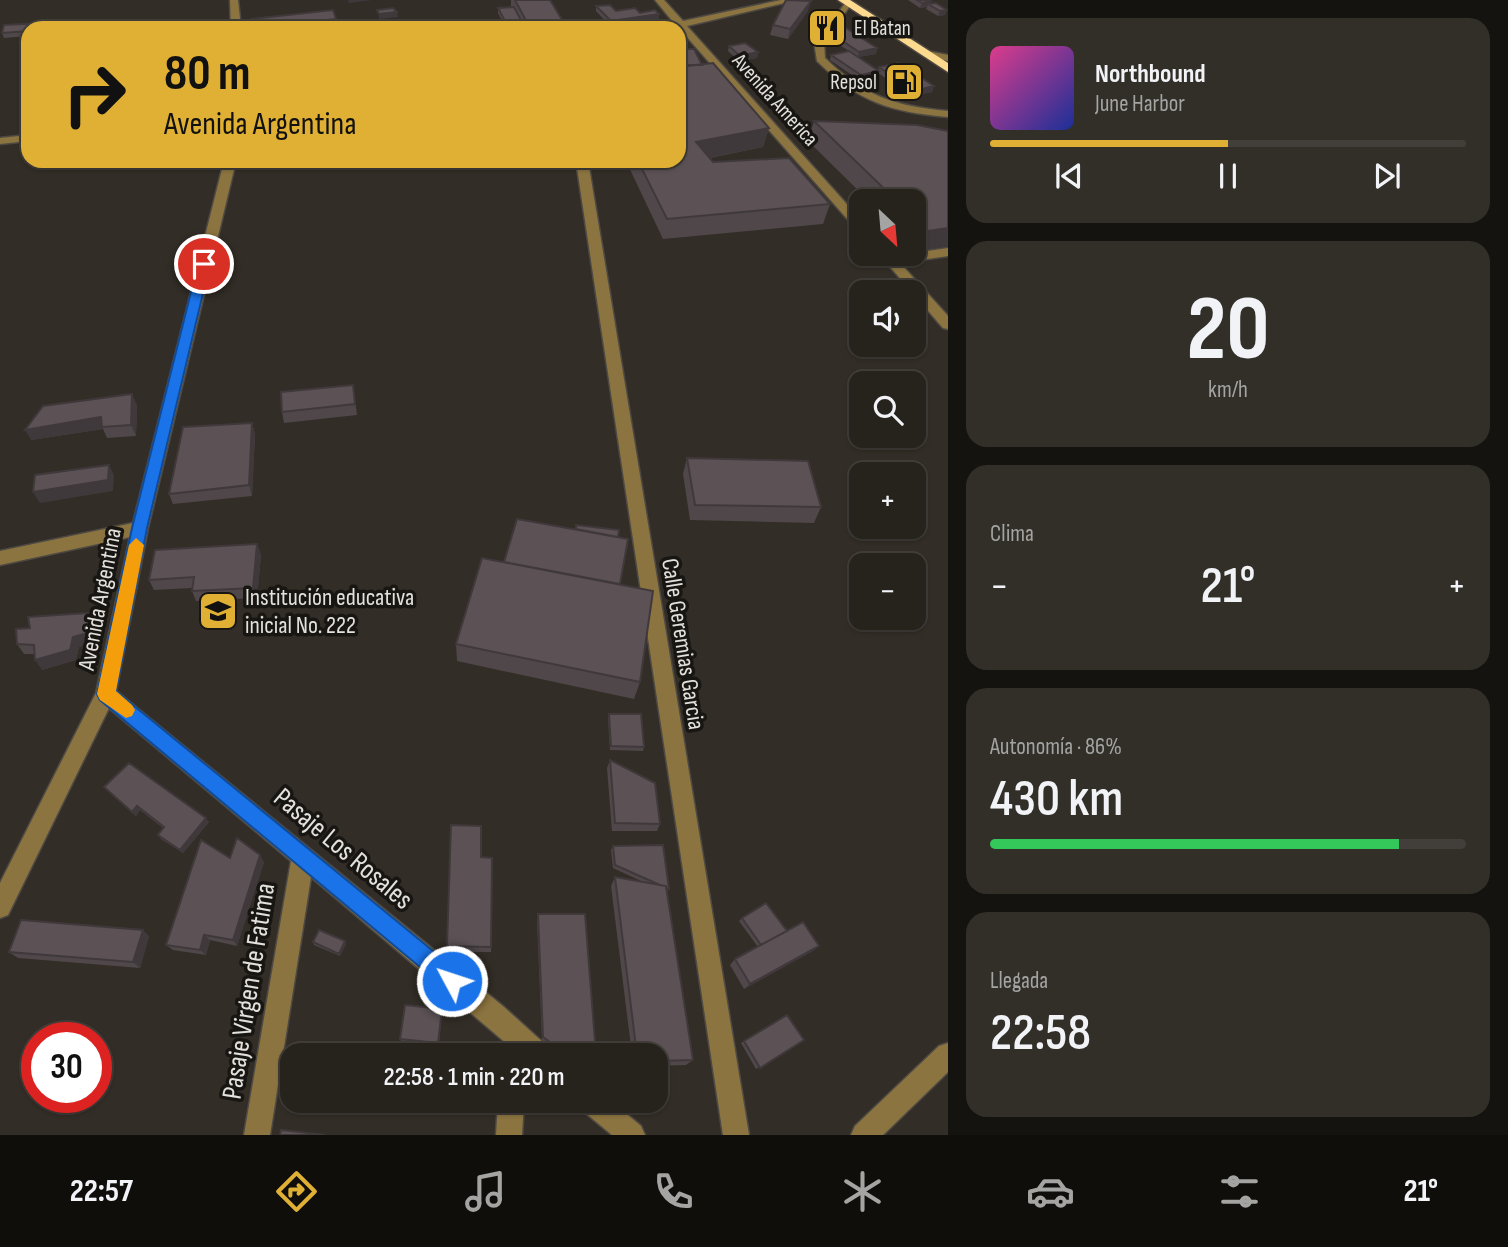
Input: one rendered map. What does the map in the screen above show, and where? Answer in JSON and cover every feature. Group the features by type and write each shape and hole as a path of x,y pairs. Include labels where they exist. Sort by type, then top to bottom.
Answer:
{"highway":[{"path":"845,2 948,68"}],"street":[{"path":"234,0 236,21"},
{"name":"Avenida America","path":"659,0 677,21"},
{"path":"686,23 793,0"},
{"path":"845,2 819,42 820,59 838,78 872,99 899,110 948,114"},
{"name":"Avenida America","path":"686,31 849,214"},
{"path":"927,54 948,58"},
{"path":"0,141 21,139"},
{"name":"Avenida Argentina","path":"0,907 106,694 140,528 228,168"},
{"name":"Calle Geremias Garcia","path":"583,168 736,1135"},
{"path":"926,254 948,252"},
{"path":"896,266 948,325"},
{"path":"0,558 140,528"},
{"name":"Pasaje Los Rosales","path":"106,694 495,1016 513,1043"},
{"name":"Pasaje Virgen de Fatima","path":"257,1135 303,857"},
{"path":"864,1135 948,1055"},
{"path":"509,1135 511,1113"},
{"path":"605,1113 632,1135"}],"building":[{"path":"515,0 550,0 563,21 526,21"},
{"path":"786,0 811,1 790,29 773,25"},
{"path":"936,3 947,10 940,11 928,4"},
{"path":"610,5 616,11 635,8 640,13 655,10 659,14 611,21 596,6"},
{"path":"514,7 521,21 505,21 498,8"},
{"path":"393,8 397,12 379,14 377,10"},
{"path":"333,10 336,19 251,21"},
{"path":"21,24 21,32 2,33 4,25"},
{"path":"846,28 877,48 859,52 829,32"},
{"path":"745,43 758,52 740,56 729,46"},
{"path":"686,49 694,49 702,65 686,65"},
{"path":"849,51 879,71 861,75 831,55"},
{"path":"713,63 769,128 696,142 713,162 789,158 830,204 667,219 642,168 686,168 686,66"},
{"path":"899,63 934,86 914,91 879,67"},
{"path":"814,121 917,125 948,131 948,228 926,229 926,189 885,189"},
{"path":"353,385 355,404 282,412 281,392"},
{"path":"132,394 131,425 102,427 101,417 25,430 43,406"},
{"path":"252,423 249,485 169,494 183,427"},
{"path":"687,458 808,461 821,507 695,505"},
{"path":"109,465 108,480 33,492 35,475"},
{"path":"517,519 628,539 620,584 504,562"},
{"path":"576,525 619,530 618,537 576,529"},
{"path":"257,544 253,588 192,591 194,577 149,580 155,550"},
{"path":"482,558 653,591 640,682 456,644"},
{"path":"88,613 91,632 73,637 70,650 35,660 34,645 17,644 16,629 30,628 28,617"},
{"path":"609,714 641,714 644,747 611,746"},
{"path":"610,760 655,783 660,824 615,823"},
{"path":"129,763 206,818 180,850 158,835 164,827 137,806 132,812 104,787"},
{"path":"451,825 481,826 481,857 492,858 491,947 447,946"},
{"path":"237,838 260,855 233,940 204,935 200,950 166,945 201,840 230,858"},
{"path":"663,845 669,889 615,865 613,846"},
{"path":"615,877 666,886 693,1060 668,1061 668,1043 636,1043"},
{"path":"766,903 787,931 761,945 742,918"},
{"path":"538,914 585,914 595,1043 551,1043 543,1037"},
{"path":"21,920 143,930 133,962 9,952"},
{"path":"803,922 819,946 750,984 735,959"},
{"path":"319,930 345,941 339,954 313,942"},
{"path":"405,1005 442,1009 438,1043 400,1039"},
{"path":"787,1015 804,1040 760,1068 744,1041"},
{"path":"281,1130 325,1135 280,1135"}],"slow traffic":[{"path":"126,710 106,694 136,545"}],"place":[{"name":"El Batan","path":"827,28"},
{"name":"Repsol","path":"904,82"},
{"name":"Institución educativa inicial No. 222","path":"218,611"}],"route":[{"path":"204,264 140,528 106,694 452,981"}]}
